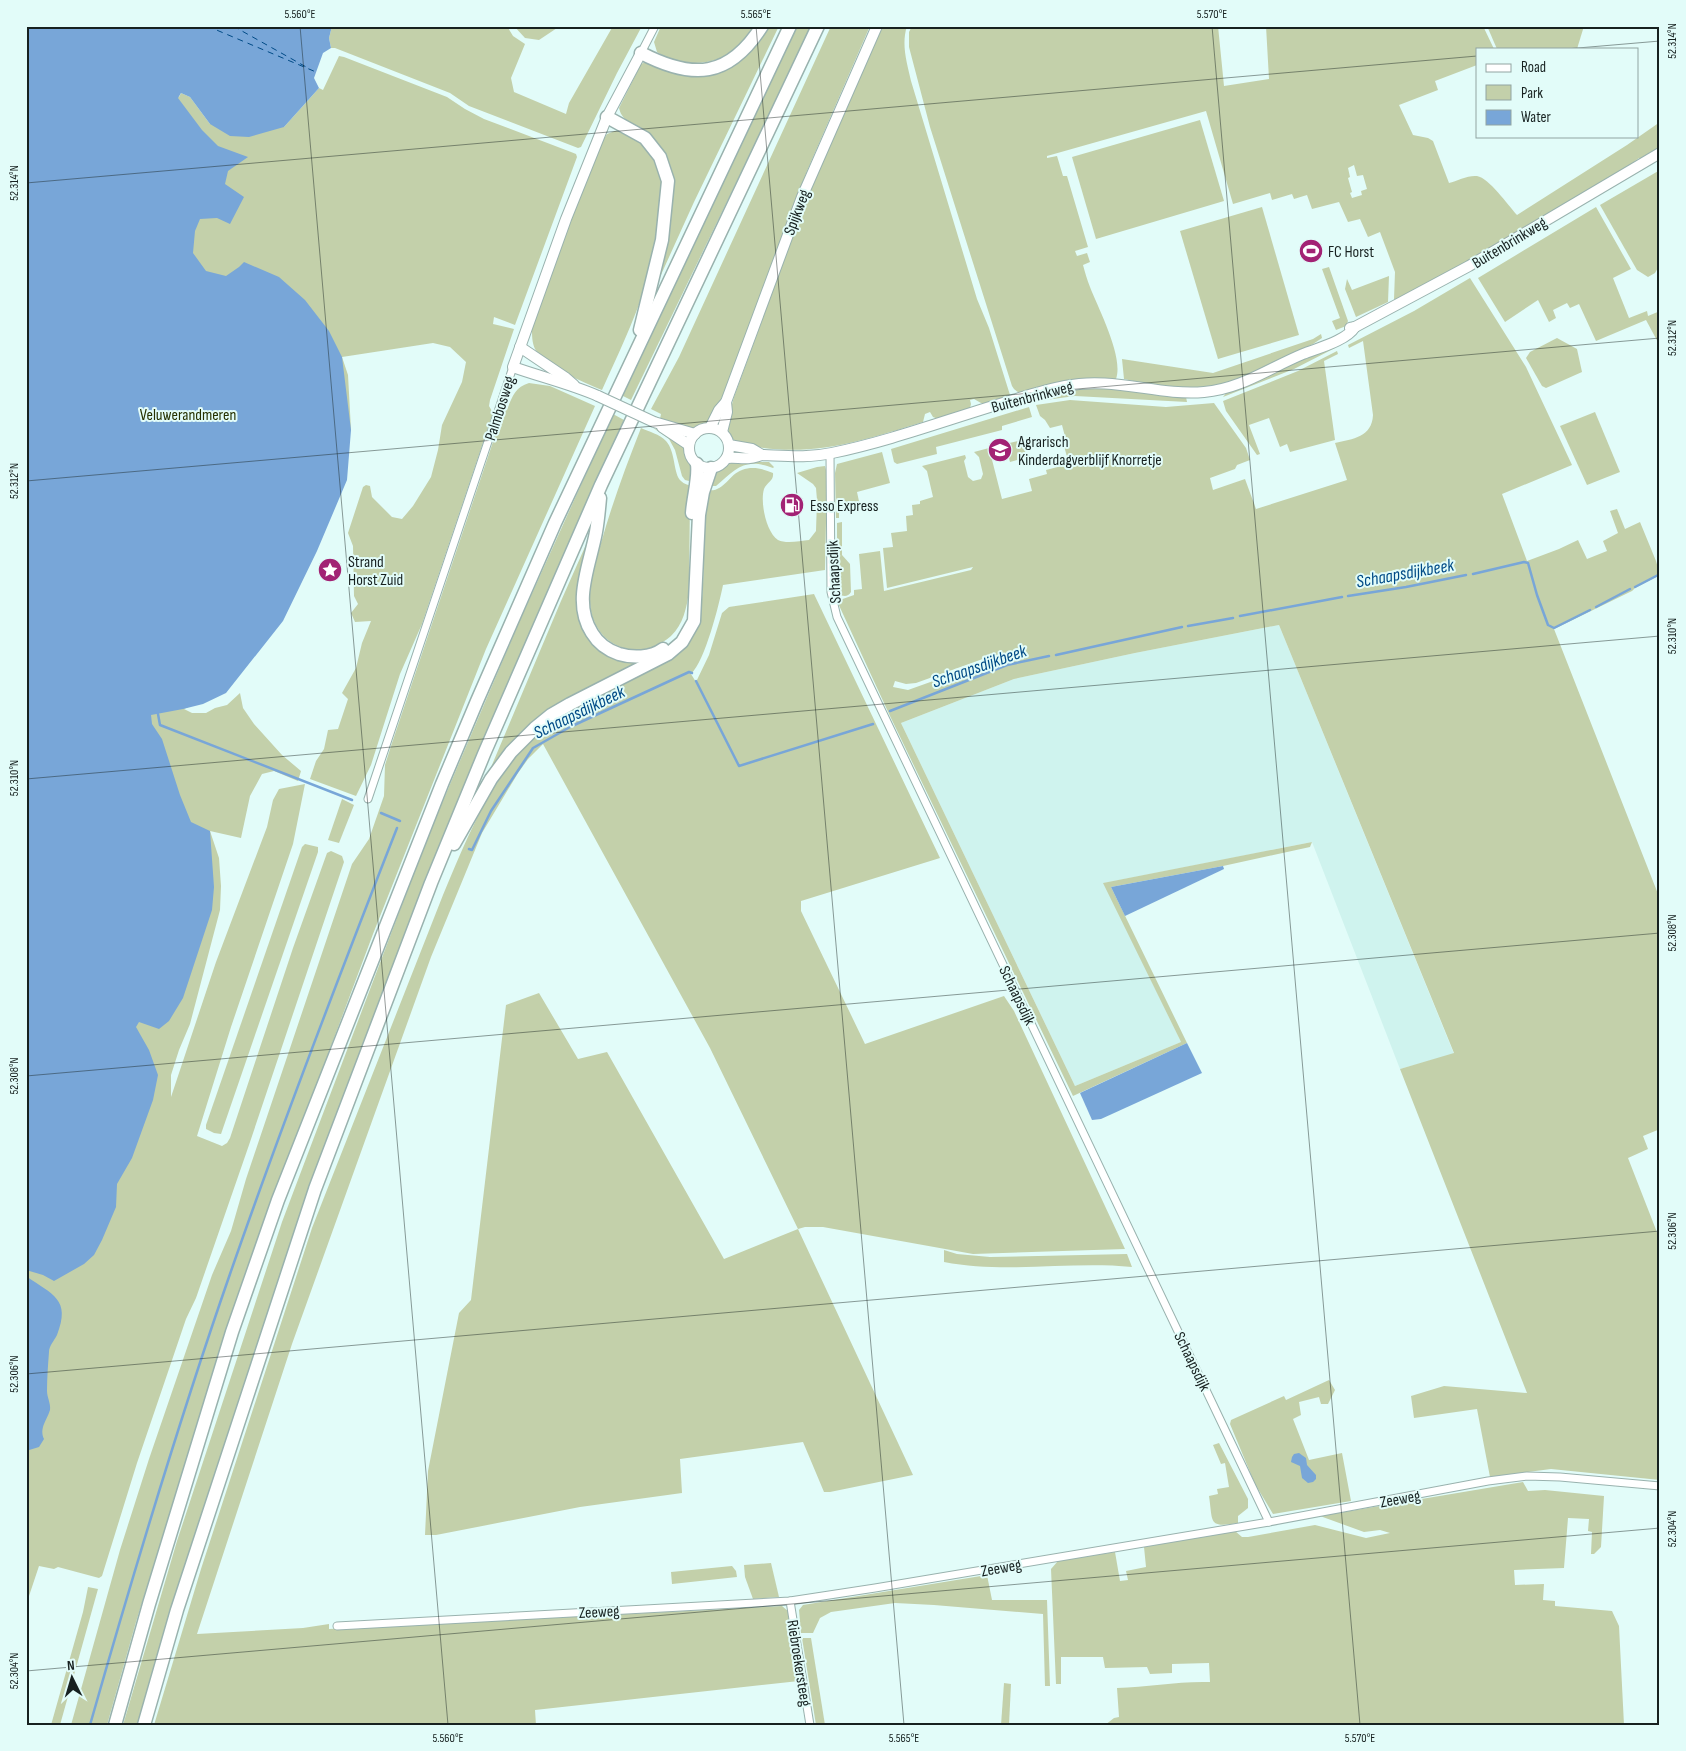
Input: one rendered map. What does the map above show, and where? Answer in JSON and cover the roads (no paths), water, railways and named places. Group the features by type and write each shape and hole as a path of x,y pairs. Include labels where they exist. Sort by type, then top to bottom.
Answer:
{"highway":[{"path":"641,53 685,70 716,69 741,53 754,40 762,26"},
{"path":"116,1725 149,1604 232,1332 278,1200 442,784 476,701 555,523 790,26"},
{"path":"144,1725 180,1600 315,1189 431,883 484,754 601,485 818,26"},
{"path":"607,116 645,138 660,156 668,181 662,240 643,316 638,346"},
{"path":"601,485 597,530 583,592 582,606 587,625 597,641 612,652 626,656 642,657 660,651 672,642 680,632 688,615 691,593 692,501 697,477 697,464"},
{"path":"431,883 491,780 512,752 535,728 551,715 570,704 668,654 682,642 694,621 699,515 703,492 711,468"}],"main road":[{"name":"Spijkweg","path":"710,428 719,410 726,402 802,197 877,26"},
{"name":"Palmbosweg","path":"513,368 566,219 607,116 641,53"},
{"name":"Buitenbrinkweg","path":"727,458 752,458 762,455 807,457 830,454 1029,395 1080,383 1111,383 1168,392 1210,391 1243,383 1301,355 1320,342 1348,328 1355,327 1468,266 1660,153"},
{"path":"520,347 575,386"},
{"path":"513,368 575,386 598,396 655,423 689,445"},
{"name":"Spijkweg","path":"722,432 727,412 726,402"},
{"path":"655,423 695,434"},
{"path":"704,428 722,432 727,438 729,445 727,458 720,465 711,468 697,464 690,452 689,445 695,434 704,428"},
{"name":"Buitenbrinkweg","path":"729,445 752,449 762,455"}],"street":[{"name":"Palmbosweg","path":"641,53 655,26"},
{"name":"Palmbosweg","path":"368,800 513,368"},
{"name":"Schaapsdijk","path":"830,454 831,591 838,617 1268,1522"},
{"name":"Zeeweg","path":"337,1626 790,1600 875,1588 1268,1522 1488,1481 1528,1476 1660,1486"},
{"name":"Riebroekersteeg","path":"790,1600 810,1725"}],"water":[{"name":"Veluwerandmeren","path":"26,26 332,26 329,38 331,48 323,53 314,78 319,88 284,127 249,137 230,136 210,124 190,97 181,93 178,98 202,130 218,146 248,157 228,171 225,184 244,197 230,224 217,218 200,219 195,231 193,253 206,271 226,276 244,262 279,277 305,300 329,331 342,357 351,430 347,480 317,551 283,621 226,693 203,704 151,715 152,724 162,739 191,822 210,831 214,887 212,910 183,998 169,1021 159,1029 139,1022 136,1027 149,1050 158,1075 153,1100 132,1158 117,1184 116,1207 102,1240 94,1255 84,1264 54,1281 43,1275 26,1270"},
{"path":"1223,866 1224,869 1125,916 1111,887"},
{"path":"1187,1043 1202,1073 1101,1119 1092,1120 1080,1093"},
{"path":"26,1276 57,1299 62,1313 57,1335 49,1350 47,1391 50,1410 42,1431 44,1439 39,1447 26,1451"},
{"path":"1299,1453 1306,1458 1307,1465 1316,1475 1316,1479 1313,1482 1308,1483 1302,1478 1300,1466 1291,1462 1294,1454"}],"waterway":[{"name":"Schaapsdijkbeek","path":"1473,574 1524,562 1528,563 1548,625 1554,628 1590,610"},
{"name":"Schaapsdijkbeek","path":"1635,587 1660,574"},
{"name":"Schaapsdijkbeek","path":"1348,596 1466,575"},
{"name":"Schaapsdijkbeek","path":"1596,607 1630,589"},
{"name":"Schaapsdijkbeek","path":"1240,616 1342,597"},
{"name":"Schaapsdijkbeek","path":"1188,626 1233,618"},
{"name":"Schaapsdijkbeek","path":"1056,655 1182,627"},
{"name":"Schaapsdijkbeek","path":"890,711 1007,665 1049,656"},
{"name":"Schaapsdijkbeek","path":"469,849 472,850 491,811 533,748 570,727 689,672 692,673"},
{"name":"Schaapsdijkbeek","path":"696,681 739,766 873,724"},
{"name":"Schaapsdijkbeek","path":"158,714 160,725 352,800"},
{"name":"Schaapsdijkbeek","path":"381,813 400,821"},
{"path":"90,1725 157,1499 211,1330 290,1106 397,828"}],"place":[{"name":"FC Horst","path":"1311,251"},
{"name":"Agrarisch Kinderdagverblijf Knorretje","path":"1000,450"},
{"name":"Esso Express","path":"792,505"},
{"name":"Strand Horst Zuid","path":"330,570"}]}
